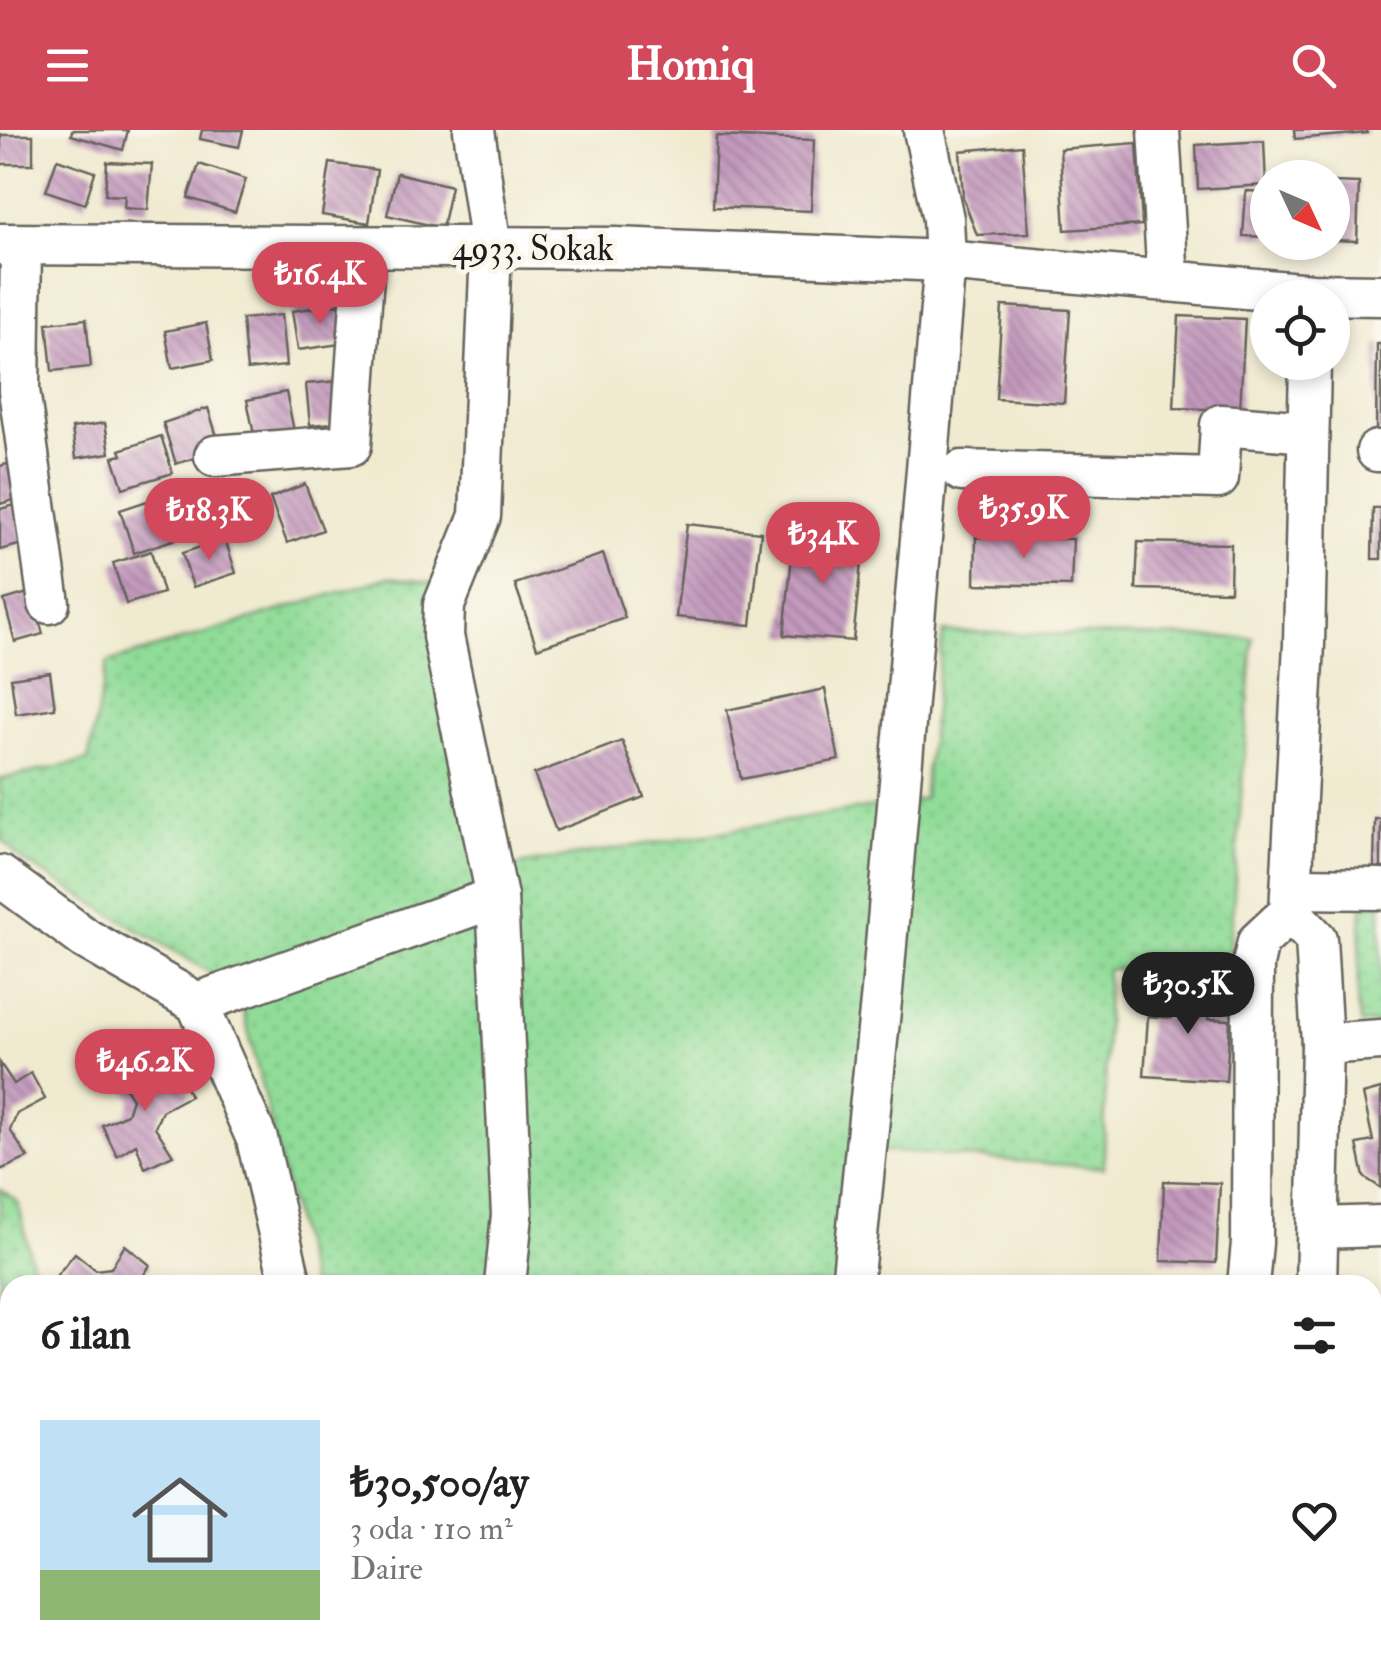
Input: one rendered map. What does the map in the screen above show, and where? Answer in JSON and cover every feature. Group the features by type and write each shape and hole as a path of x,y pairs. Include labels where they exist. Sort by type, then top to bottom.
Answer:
{"street":[{"path":"474,130 491,248 480,516 444,605 443,636 496,897 512,1215 506,1275"},
{"path":"853,1275 946,261 943,220 924,130"},
{"path":"1159,130 1168,280"},
{"path":"10,245 19,390 49,604"},
{"name":"4933. Sokak","path":"10,245 615,248 946,261 1250,289"},
{"path":"215,456 351,444 365,247"},
{"name":"4933. Sokak","path":"1350,295 1381,295"},
{"path":"1249,1275 1253,964 1258,942 1291,900 1304,644 1309,380"},
{"path":"962,472 1218,478 1221,426 1308,432"},
{"path":"0,876 86,939 197,1003 257,1139 289,1275"},
{"path":"1291,900 1381,888"},
{"path":"197,1003 496,897"},
{"path":"1291,900 1316,939 1322,1044 1317,1275"},
{"path":"1322,1044 1381,1040"},
{"path":"1319,1228 1381,1226"}],"green space":[{"path":"389,577 458,586 493,869 923,799 943,632 1253,638 1228,975 1107,969 1104,1168 872,1150 856,1275 308,1275 238,989 21,860 0,837 0,779 88,761 107,663"},
{"path":"1381,902 1381,1023 1361,1024 1357,1005 1362,907"},
{"path":"0,1189 18,1202 35,1275 0,1275"}],"building":[{"path":"72,130 128,130 123,150 71,135"},
{"path":"202,130 243,130 239,147 200,139"},
{"path":"1294,130 1367,130 1367,133 1295,139"},
{"path":"1,135 33,135 33,164 1,164"},
{"path":"716,136 814,140 811,211 713,207"},
{"path":"1264,141 1265,160 1250,160 1250,186 1198,189 1196,145"},
{"path":"1137,143 1142,225 1065,230 1060,149"},
{"path":"1022,145 1029,233 977,235 963,198 960,151"},
{"path":"57,159 95,172 85,204 46,191"},
{"path":"107,162 152,164 148,210 124,208 125,196 105,195"},
{"path":"330,163 377,170 369,223 322,215"},
{"path":"199,164 246,179 235,212 188,198"},
{"path":"397,173 451,186 442,228 387,215"},
{"path":"1350,183 1359,183 1357,241 1350,241"},
{"path":"1246,191 1250,191 1250,236 1243,236"},
{"path":"342,304 347,343 298,350 292,311"},
{"path":"1002,306 1070,310 1064,403 996,399"},
{"path":"281,315 286,366 247,370 242,319"},
{"path":"1179,316 1245,319 1240,410 1174,408"},
{"path":"86,319 91,367 52,371 47,323"},
{"path":"206,323 213,360 172,368 165,331"},
{"path":"1377,344 1381,344 1381,435 1376,435"},
{"path":"339,381 344,422 310,425 306,384"},
{"path":"286,392 296,441 257,449 247,400"},
{"path":"208,408 221,449 176,464 163,423"},
{"path":"105,423 110,453 76,458 72,428"},
{"path":"161,436 173,473 123,488 113,457 122,455 120,450"},
{"path":"15,462 24,497 0,504 0,466"},
{"path":"305,484 323,530 287,543 270,498"},
{"path":"168,494 182,537 134,553 120,510"},
{"path":"23,503 33,541 0,550 0,509"},
{"path":"1373,508 1381,508 1381,559 1372,559"},
{"path":"687,524 761,532 751,625 676,617"},
{"path":"795,525 820,527 819,539 863,543 853,641 784,635"},
{"path":"976,537 1073,539 1071,586 975,584"},
{"path":"225,539 236,573 193,587 182,553"},
{"path":"1138,542 1231,544 1230,591 1136,589"},
{"path":"151,551 163,593 126,604 113,563"},
{"path":"603,554 625,618 537,648 515,584"},
{"path":"31,592 43,634 15,642 4,600"},
{"path":"50,672 55,708 16,714 11,678"},
{"path":"825,689 839,760 741,779 727,710"},
{"path":"622,741 644,797 556,831 534,774"},
{"path":"1375,819 1381,819 1381,871 1374,871"},
{"path":"1174,977 1211,979 1208,1019 1230,1020 1226,1081 1144,1076 1148,1016 1172,1018"},
{"path":"147,1062 159,1082 177,1070 190,1096 162,1111 155,1127 173,1155 145,1168 136,1144 117,1156 102,1125 127,1114 132,1099 118,1077"},
{"path":"0,1063 14,1084 31,1073 45,1099 17,1114 10,1130 28,1158 0,1170"},
{"path":"1381,1089 1381,1188 1364,1177 1357,1144 1373,1141 1363,1094"},
{"path":"1164,1181 1220,1183 1216,1263 1161,1261"},
{"path":"125,1245 150,1265 144,1275 57,1275 75,1253 96,1270 111,1268"}]}
